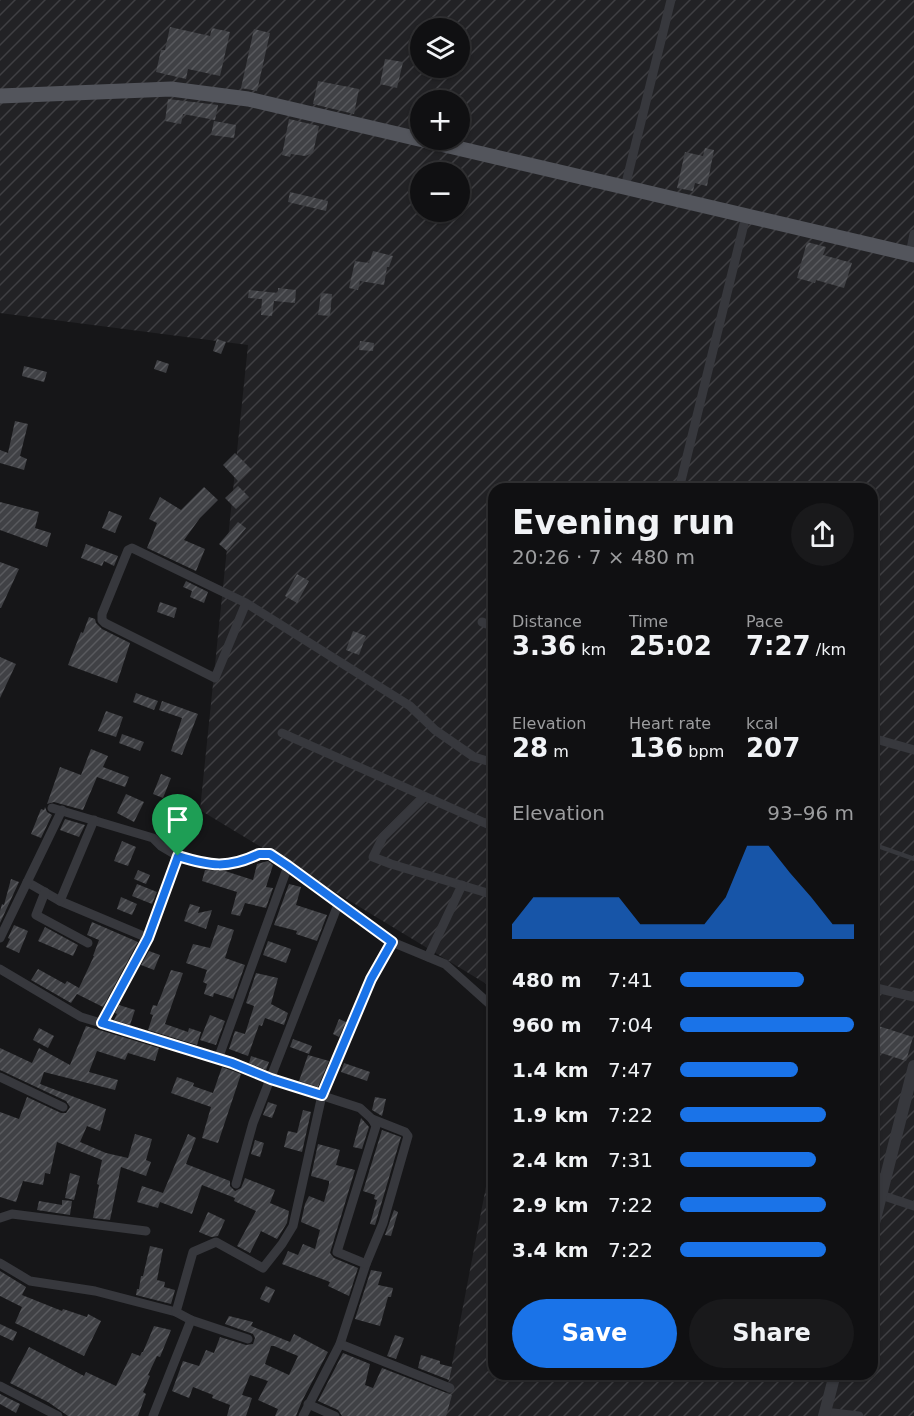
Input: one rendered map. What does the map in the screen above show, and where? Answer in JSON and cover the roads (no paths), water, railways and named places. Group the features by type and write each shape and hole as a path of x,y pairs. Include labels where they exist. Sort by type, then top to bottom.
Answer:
{"main road":[{"path":"0,96 171,89 237,98 912,254"}],"street":[{"path":"625,187 670,0"},
{"path":"679,483 746,216"},
{"path":"912,254 914,234"},
{"path":"246,603 215,678 102,620 102,614 129,548 246,603 410,706 435,730 474,757 488,761"},
{"path":"482,622 488,624"},
{"path":"282,733 488,824"},
{"path":"878,740 914,750"},
{"path":"424,797 383,837 373,857 488,893"},
{"path":"0,938 27,882 57,809 153,838 161,846 178,856 207,865 241,863 259,854 270,854 392,942 445,964 488,1003"},
{"path":"60,901 94,820"},
{"path":"102,1023 148,938 178,856"},
{"path":"218,1059 288,866"},
{"path":"27,882 60,901 148,938"},
{"path":"428,957 462,885"},
{"path":"45,892 36,915 88,943"},
{"path":"236,1184 253,1124 339,902"},
{"path":"176,1312 193,1252 216,1242 263,1268 282,1244 292,1226 322,1095 371,979 392,942"},
{"path":"0,969 81,1017 218,1059 360,1108 376,1126 337,1252 366,1264"},
{"path":"878,988 914,997"},
{"path":"878,1205 914,1066"},
{"path":"0,1077 63,1107"},
{"path":"303,1416 340,1344 366,1264 383,1223 408,1136 402,1130 372,1119"},
{"path":"880,1196 914,1206"},
{"path":"0,1218 12,1214 146,1231"},
{"path":"0,1263 30,1281 95,1291 176,1312 191,1320 248,1339"},
{"path":"153,1416 191,1320"},
{"path":"340,1344 450,1388"},
{"path":"833,1380 824,1414 859,1416"},
{"path":"0,1386 57,1416"},
{"path":"308,1404 335,1416"}],"lane":[{"path":"878,846 914,859"}]}
